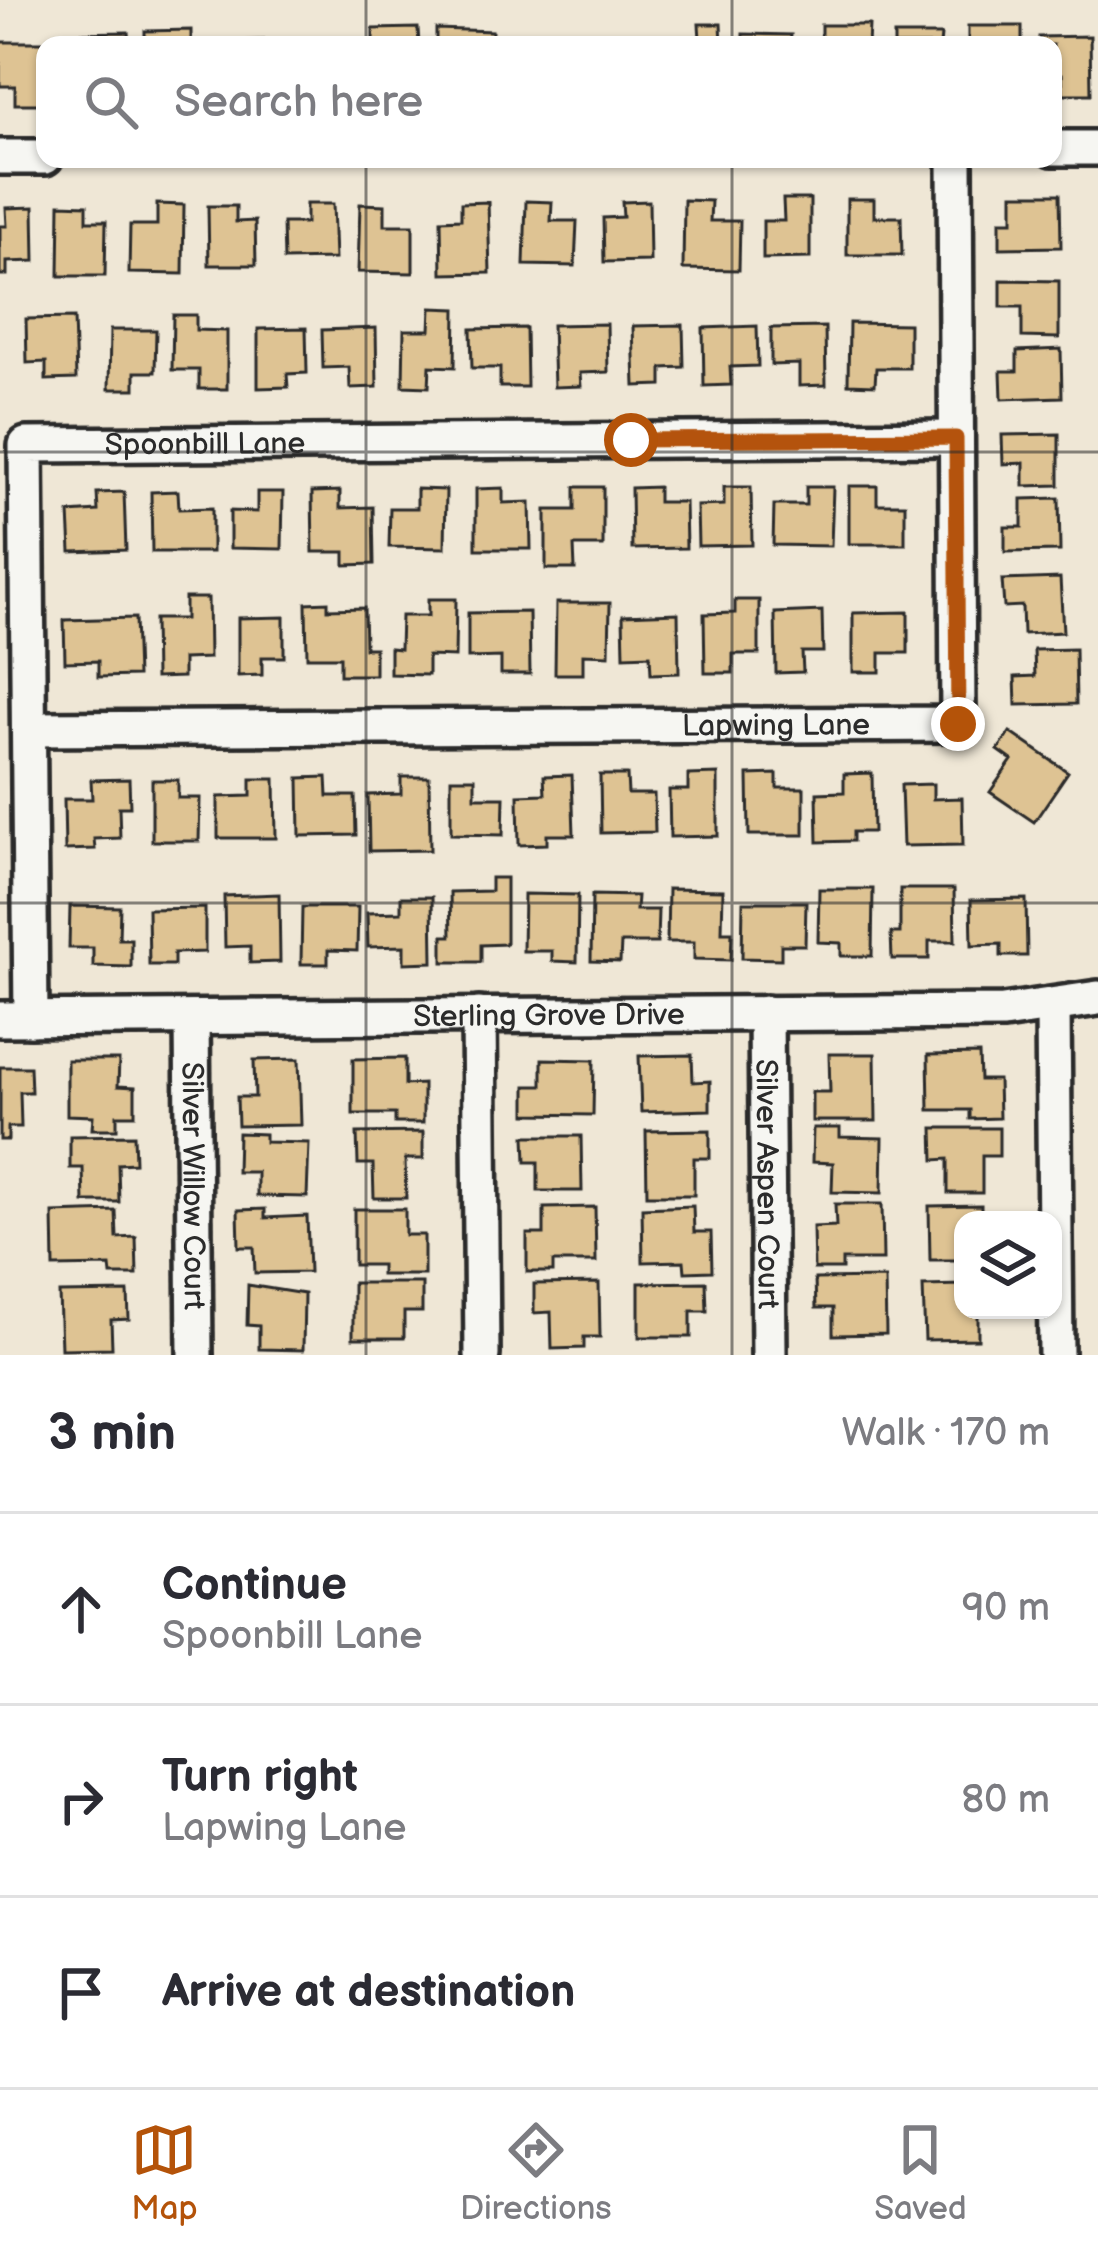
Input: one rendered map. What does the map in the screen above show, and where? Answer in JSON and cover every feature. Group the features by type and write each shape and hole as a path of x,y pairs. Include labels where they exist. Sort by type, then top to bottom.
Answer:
{"street":[{"path":"1062,148 1098,148"},
{"path":"0,157 36,157"},
{"name":"Lapwing Lane","path":"29,730 958,724 955,168"},
{"name":"Spoonbill Lane","path":"16,1019 29,730 26,445 956,438"},
{"name":"Sterling Grove Drive","path":"16,1019 1053,1008 1098,998"},
{"path":"1053,1008 1056,1355"},
{"name":"Silver Aspen Court","path":"766,1013 769,1355"},
{"path":"479,1016 482,1355"},
{"name":"Silver Willow Court","path":"192,1018 195,1355"}],"building":[{"path":"699,24 721,24 722,36 700,36"},
{"path":"821,25 869,25 868,36 821,36"},
{"path":"968,26 1022,26 1022,36 968,36"},
{"path":"418,28 418,36 373,36 373,29"},
{"path":"436,29 492,31 492,36 436,36"},
{"path":"191,30 191,36 145,36 145,31"},
{"path":"128,32 128,36 74,36"},
{"path":"1090,36 1091,94 1063,94 1062,37"},
{"path":"0,42 36,42 36,104 15,104 15,86 0,86"},
{"path":"1013,194 1060,194 1061,247 1000,248 1000,221 1013,221"},
{"path":"783,199 810,199 810,258 763,259 763,221 784,221"},
{"path":"847,199 874,199 874,217 901,217 902,255 847,255"},
{"path":"684,200 711,201 710,221 740,221 739,270 683,269"},
{"path":"526,201 552,202 551,221 577,221 575,266 524,265"},
{"path":"649,201 650,261 604,262 603,218 623,217 622,202"},
{"path":"488,202 490,273 442,274 441,220 461,219 461,203"},
{"path":"60,204 87,205 87,221 106,221 105,276 59,276"},
{"path":"157,204 184,205 183,274 129,273 130,225 157,225"},
{"path":"306,204 333,204 335,259 284,260 283,223 306,223"},
{"path":"360,204 385,205 385,225 413,225 413,273 358,272"},
{"path":"208,206 236,206 236,222 255,221 256,265 209,265"},
{"path":"34,207 35,261 7,262 7,275 0,275 0,226 7,226 6,208"},
{"path":"1001,280 1059,281 1059,338 1022,337 1022,307 1001,307"},
{"path":"431,308 456,309 455,367 430,366 429,387 403,386 404,330 430,330"},
{"path":"173,315 196,315 196,330 227,331 227,389 199,389 199,370 172,370"},
{"path":"74,318 76,379 46,380 46,362 27,363 26,319"},
{"path":"849,323 909,324 909,368 876,368 875,385 848,384"},
{"path":"607,324 608,372 580,373 581,386 554,387 552,325"},
{"path":"683,325 684,367 662,368 662,385 635,386 633,326"},
{"path":"757,326 758,366 730,367 731,385 704,386 703,328"},
{"path":"825,327 826,385 799,386 799,364 771,365 771,328"},
{"path":"306,328 307,373 287,374 288,387 258,388 258,329"},
{"path":"376,328 377,387 350,388 349,367 323,368 322,330"},
{"path":"526,328 527,387 500,387 500,368 472,368 471,329"},
{"path":"110,330 156,330 155,372 135,372 135,389 109,389"},
{"path":"1061,349 1062,397 1002,399 1001,371 1017,371 1017,351"},
{"path":"1059,434 1059,485 1024,486 1024,463 1003,464 1002,435"},
{"path":"849,486 877,486 877,504 905,504 905,544 849,544"},
{"path":"575,487 603,487 603,546 574,546 575,569 546,569 546,510 575,510"},
{"path":"658,487 658,502 685,502 686,548 632,549 631,488"},
{"path":"724,487 751,487 752,545 698,546 697,506 724,505"},
{"path":"806,487 833,487 831,546 773,545 774,505 806,505"},
{"path":"503,488 503,503 530,502 531,549 476,549 476,489"},
{"path":"417,489 446,490 445,548 389,547 390,508 417,508"},
{"path":"178,491 179,509 212,508 212,552 152,552 151,492"},
{"path":"340,491 340,508 373,507 374,564 345,565 345,552 313,552 312,492"},
{"path":"124,492 126,550 71,552 69,513 98,511 97,493"},
{"path":"257,492 283,492 282,549 230,548 230,511 257,512"},
{"path":"1059,498 1060,551 1005,552 1005,527 1022,527 1022,499"},
{"path":"1060,578 1063,632 1023,634 1022,606 1004,607 1002,580"},
{"path":"185,598 208,598 209,658 183,659 183,677 155,678 154,619 185,619"},
{"path":"428,599 456,599 455,657 428,656 428,675 390,674 390,648 400,649 401,616 428,616"},
{"path":"735,600 759,600 759,654 733,654 733,673 705,673 704,614 735,613"},
{"path":"328,602 328,609 364,608 365,648 375,648 375,675 340,675 340,657 307,657 306,603"},
{"path":"556,603 610,603 609,655 583,654 583,674 555,674"},
{"path":"822,611 823,652 802,652 803,672 776,673 775,613"},
{"path":"529,612 530,674 501,674 501,657 468,658 468,613"},
{"path":"908,612 908,653 880,653 880,672 853,672 853,613"},
{"path":"678,613 679,673 651,674 650,655 624,656 623,615"},
{"path":"284,617 284,657 262,657 262,675 238,676 238,618"},
{"path":"135,618 137,676 98,677 98,661 65,662 64,620"},
{"path":"1075,649 1076,704 1016,705 1015,677 1035,676 1034,650"},
{"path":"1010,732 1068,772 1034,822 990,792 1012,760 998,750"},
{"path":"872,773 873,832 853,832 853,841 818,842 817,793 844,792 844,774"},
{"path":"718,774 718,836 670,837 669,790 688,790 688,775"},
{"path":"777,774 777,788 804,788 804,835 749,835 748,775"},
{"path":"572,775 574,835 547,835 547,844 519,845 518,795 545,794 544,776"},
{"path":"600,775 627,775 628,794 654,794 655,832 601,833"},
{"path":"327,777 328,796 355,796 356,835 300,836 299,778"},
{"path":"401,777 429,777 430,850 369,851 368,795 401,794"},
{"path":"451,778 475,778 475,797 504,797 503,835 451,834"},
{"path":"129,779 130,807 119,807 120,838 94,839 95,849 65,850 64,799 92,799 91,780"},
{"path":"251,779 275,779 276,838 218,838 218,797 251,796"},
{"path":"152,780 178,780 178,798 200,798 199,841 152,841"},
{"path":"933,784 933,799 962,798 963,845 903,846 901,785"},
{"path":"491,878 506,878 506,944 481,945 481,962 443,962 443,936 451,936 450,892 491,891"},
{"path":"668,889 723,890 722,932 732,932 731,960 694,959 694,942 667,942"},
{"path":"819,889 873,889 872,956 841,956 841,943 818,942"},
{"path":"900,889 954,889 955,941 929,941 929,959 892,959 891,933 900,933"},
{"path":"279,894 280,962 250,963 250,946 225,947 224,896"},
{"path":"524,894 578,895 577,962 552,961 552,951 523,951"},
{"path":"592,895 637,896 636,910 658,910 657,943 621,943 620,962 591,961"},
{"path":"401,897 432,897 433,962 404,963 404,946 368,947 367,913 401,912"},
{"path":"1026,899 1027,956 1001,956 1001,944 972,945 971,900"},
{"path":"743,902 806,902 805,945 781,945 781,959 742,958"},
{"path":"70,906 120,907 119,939 131,939 131,967 93,966 93,948 69,948"},
{"path":"302,907 358,907 357,951 328,950 328,964 301,964"},
{"path":"205,908 205,952 174,953 174,965 149,965 148,909"},
{"path":"829,1054 875,1054 876,1121 812,1121 812,1092 830,1092"},
{"path":"979,1054 980,1080 998,1080 999,1118 970,1119 970,1110 929,1110 928,1055"},
{"path":"692,1055 693,1082 710,1081 710,1110 641,1112 639,1056"},
{"path":"405,1058 405,1085 423,1084 423,1123 395,1123 395,1114 353,1114 353,1059"},
{"path":"299,1059 301,1125 238,1126 237,1097 255,1097 254,1060"},
{"path":"542,1059 594,1060 593,1115 526,1114 526,1086 542,1086"},
{"path":"67,1060 119,1060 118,1086 135,1087 135,1115 117,1115 117,1129 92,1129 93,1116 67,1115"},
{"path":"0,1067 30,1067 31,1092 20,1092 21,1127 8,1127 8,1140 0,1140"},
{"path":"813,1128 840,1128 840,1137 883,1138 882,1193 832,1192 833,1163 812,1162"},
{"path":"933,1128 999,1128 999,1156 982,1156 982,1193 948,1193 948,1159 934,1160"},
{"path":"710,1130 710,1158 694,1158 694,1195 647,1195 646,1131"},
{"path":"423,1132 423,1159 405,1159 406,1198 374,1198 373,1164 358,1164 357,1133"},
{"path":"238,1133 265,1134 265,1142 309,1143 307,1197 257,1196 257,1172 237,1172"},
{"path":"134,1135 135,1163 118,1164 119,1202 84,1202 83,1168 70,1168 70,1136"},
{"path":"525,1136 581,1136 582,1191 538,1191 538,1162 526,1162"},
{"path":"835,1204 882,1204 883,1260 842,1260 842,1269 814,1269 813,1227 836,1226"},
{"path":"981,1205 981,1211 954,1211 954,1260 930,1260 929,1206"},
{"path":"693,1206 694,1232 711,1232 712,1271 685,1272 684,1261 643,1262 642,1208"},
{"path":"595,1207 596,1262 553,1262 553,1272 527,1272 527,1234 544,1234 544,1208"},
{"path":"265,1209 265,1218 307,1216 309,1272 255,1273 254,1247 239,1247 238,1210"},
{"path":"354,1209 405,1209 405,1235 424,1235 424,1275 381,1275 381,1265 354,1265"},
{"path":"116,1211 117,1238 136,1237 137,1275 111,1275 110,1266 54,1267 53,1213"},
{"path":"885,1278 886,1334 833,1335 833,1308 816,1308 815,1279"},
{"path":"706,1282 707,1311 691,1311 691,1337 639,1337 639,1283"},
{"path":"353,1283 422,1283 422,1312 404,1312 404,1338 353,1338"},
{"path":"599,1283 600,1337 584,1337 584,1348 552,1349 551,1312 534,1313 534,1284"},
{"path":"248,1285 304,1294 303,1350 259,1349 259,1326 247,1325"},
{"path":"954,1285 954,1319 978,1319 978,1339 925,1340 923,1286"},
{"path":"128,1292 129,1319 111,1320 112,1348 61,1349 59,1293"}],"route":[{"path":"631,440 956,438 958,724"}]}
